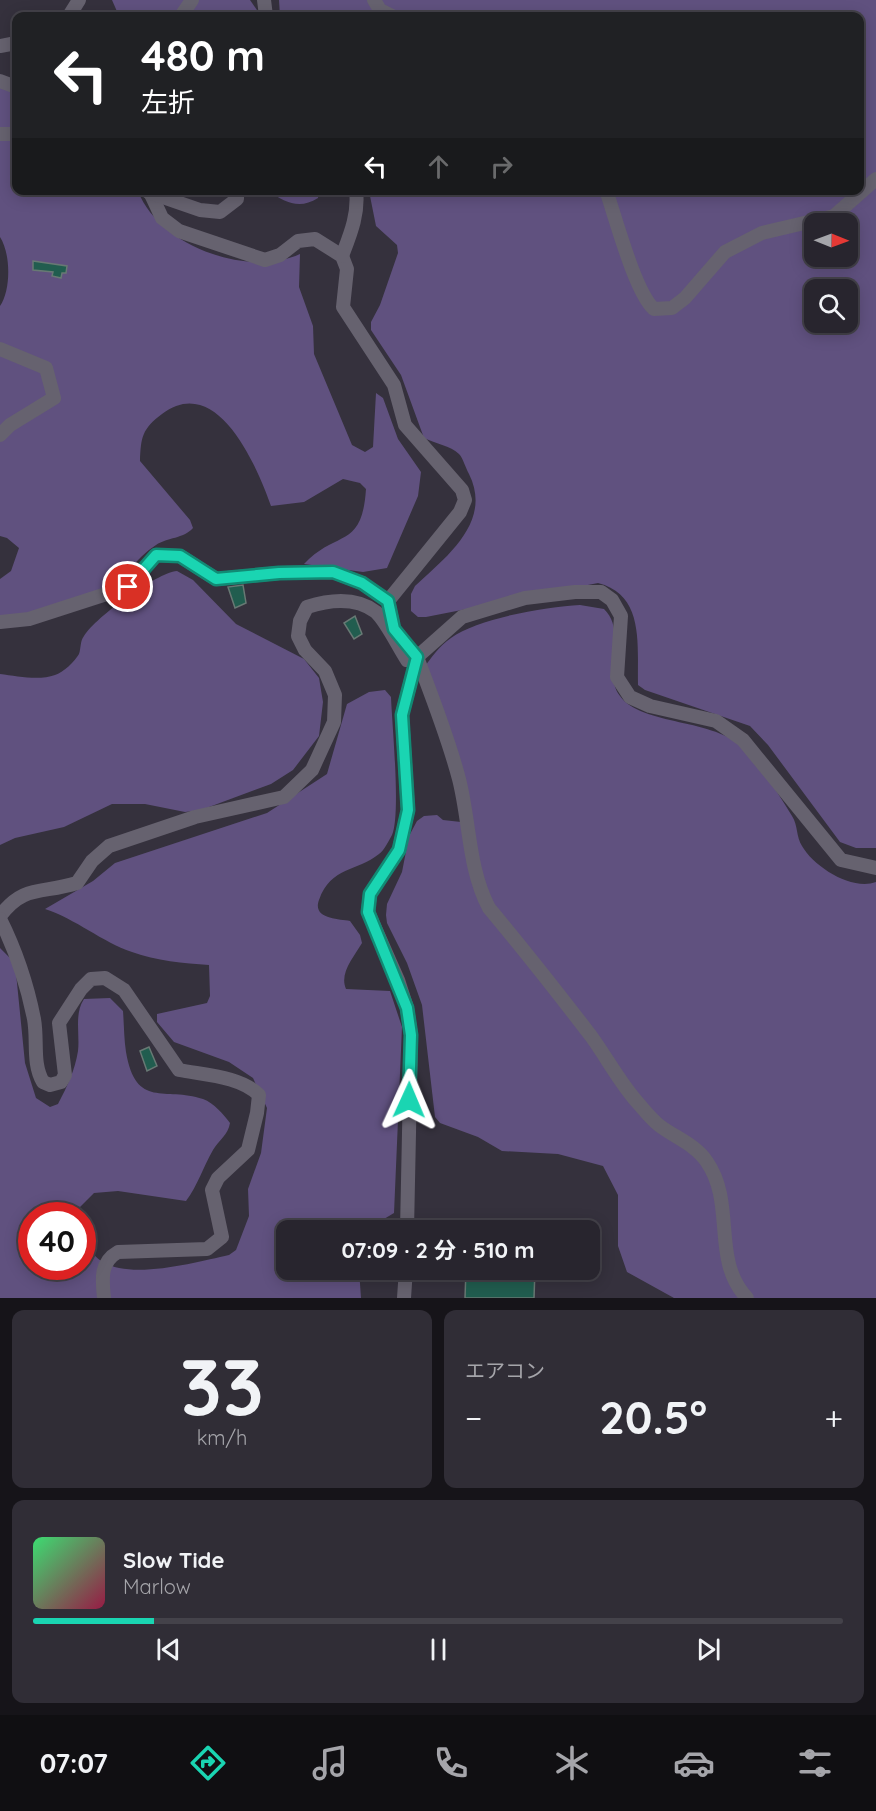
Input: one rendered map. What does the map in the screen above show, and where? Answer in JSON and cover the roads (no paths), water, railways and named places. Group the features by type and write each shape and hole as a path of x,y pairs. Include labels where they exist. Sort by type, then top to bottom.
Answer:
{"street":[{"path":"374,0 384,12"},
{"path":"864,190 876,179"},
{"path":"150,195 162,218 179,231 265,260 280,255 298,241 315,239 342,256 347,268 343,307 394,385 405,425 462,490 465,500 460,512 388,601"},
{"path":"158,195 200,210 220,212 237,199 237,195"},
{"path":"342,256 358,204 357,195"},
{"path":"608,195 638,286 646,302 654,309 672,308 685,298 725,252 762,233 834,216 858,195"},
{"path":"0,349 46,368 54,398 10,425 0,435"},
{"path":"0,622 29,620 128,587 156,555 180,556 216,579 279,573 333,572 362,583 388,601 394,629 417,657 459,779 480,892 489,908 592,1038 636,1102 659,1125 698,1151 707,1161 717,1179 724,1212 729,1269 737,1287 747,1298"},
{"path":"104,1298 105,1264 110,1256 118,1252 207,1249 222,1237 212,1190 218,1178 248,1150 259,1095 253,1089 213,1075 179,1070 124,990 105,978 91,979 69,1005 59,1023 65,1075 61,1082 50,1084 43,1082 37,1071 34,1022 26,985 17,954 0,917 13,899 32,892 76,883 92,861 109,846 195,817 284,797 312,770 334,722 335,695 325,671 304,650 298,636 300,621 307,607 328,601 353,602 376,613 407,660 417,657 462,617 525,598 574,592 601,592 612,600 621,616 617,677 630,697 650,706 716,720 743,740 841,860 876,868"},
{"path":"407,1220 411,1035 407,1008 398,980 368,912 370,894 399,850 408,810 402,715 417,657"},
{"path":"404,1298 405,1280"}]}
